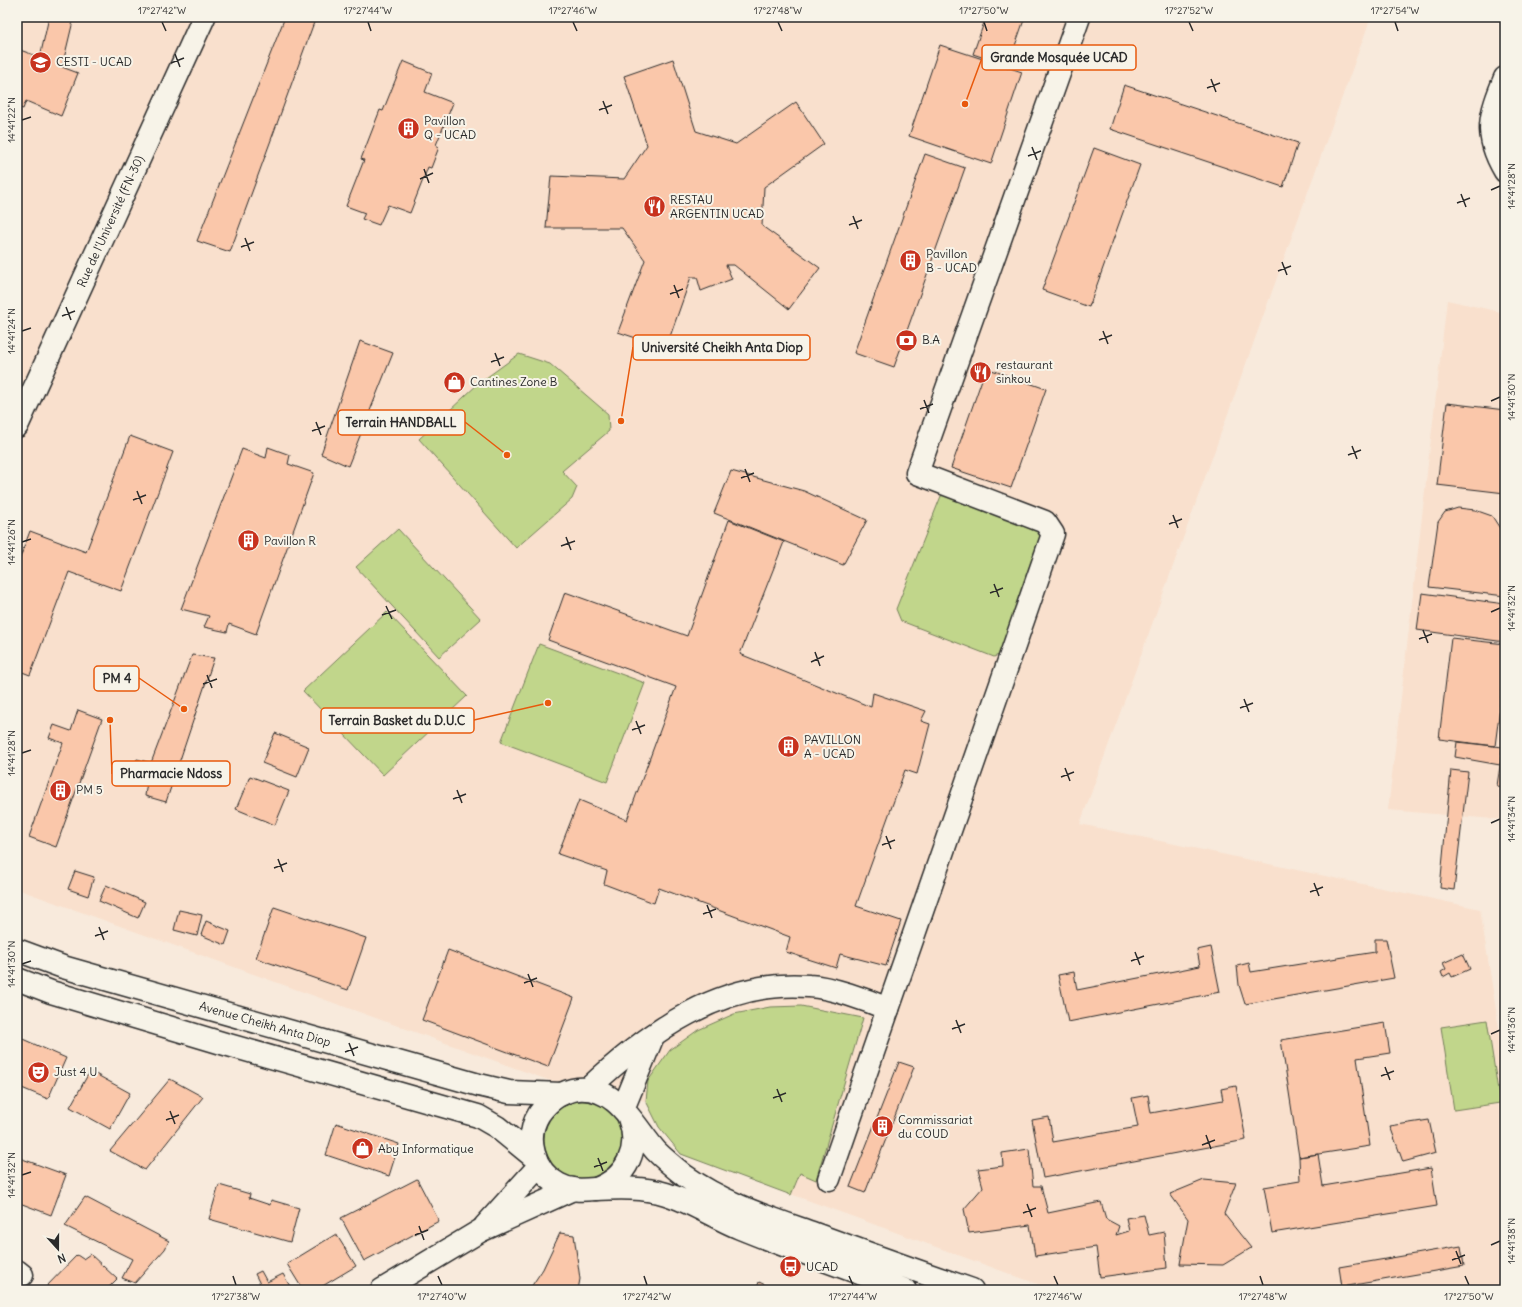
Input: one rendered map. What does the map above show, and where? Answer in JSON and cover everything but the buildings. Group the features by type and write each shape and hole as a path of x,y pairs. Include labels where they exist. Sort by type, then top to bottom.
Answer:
{"street":[{"name":"Rue de l'Université (FN-30)","path":"17,426 204,17"},
{"path":"829,1179 1053,534 1045,522 917,473 1079,17"},
{"path":"1505,78 1492,109 1490,129 1497,157 1505,171"},
{"name":"Avenue Cheikh Anta Diop","path":"17,950 63,967 479,1085 509,1092 562,1094"},
{"path":"17,979 51,992 225,1044 478,1116 497,1127 537,1162 558,1184 583,1189 649,1190 667,1194 738,1228 905,1290"},
{"path":"588,1090 614,1065 654,1034 687,1014 723,998 748,990 778,985 811,986 868,1001 888,1008"},
{"path":"382,1290 480,1231 583,1189 615,1179 628,1162 633,1146 634,1135 626,1113 654,1034"},
{"path":"480,1231 537,1162 532,1134 540,1112 562,1094 576,1090 588,1090 610,1097 626,1113 657,1152 677,1170 701,1188 752,1212 972,1290"}],"shaded area":[{"path":"17,17 1371,17 1080,824 1480,909 1498,1023 1505,1051 1505,1290 1054,1290 681,1154 659,1127 646,1101 551,1081 17,889"},
{"path":"1447,300 1505,313 1505,820 1388,810"}],"green space":[{"path":"519,354 550,364 608,414 609,431 562,471 577,487 572,499 516,548 419,439 479,383"},
{"path":"949,494 1040,527 1045,537 1005,652 994,657 901,621 896,609 941,496"},
{"path":"398,529 481,619 439,657 356,567"},
{"path":"387,612 467,696 383,775 303,691"},
{"path":"539,644 645,683 607,782 501,742"},
{"path":"801,1006 863,1018 816,1180 800,1173 791,1195 681,1154 659,1127 646,1101 648,1081 670,1050 698,1030 734,1014 770,1007"},
{"path":"1487,1020 1500,1103 1454,1110 1441,1027"},
{"path":"583,1101 598,1104 610,1113 619,1125 622,1140 619,1155 610,1167 598,1176 583,1179 568,1176 556,1167 547,1155 544,1140 547,1125 556,1113 568,1104"}],"place":[{"name":"CESTI - UCAD","path":"40,62"},
{"name":"Grande Mosquée UCAD","path":"965,104"},
{"name":"Pavillon Q - UCAD","path":"408,128"},
{"name":"RESTAU ARGENTIN UCAD","path":"655,207"},
{"name":"Pavillon B - UCAD","path":"910,261"},
{"name":"B.A","path":"906,340"},
{"name":"restaurant sinkou","path":"980,372"},
{"name":"Cantines Zone B","path":"455,382"},
{"name":"Université Cheikh Anta Diop","path":"621,421"},
{"name":"Terrain HANDBALL","path":"507,455"},
{"name":"Pavillon R","path":"248,541"},
{"name":"Terrain Basket du D.U.C","path":"548,703"},
{"name":"PM 4","path":"184,709"},
{"name":"Pharmacie Ndoss","path":"110,720"},
{"name":"PAVILLON A - UCAD","path":"789,747"},
{"name":"PM 5","path":"61,790"},
{"name":"Just 4 U","path":"38,1072"},
{"name":"Commissariat du COUD","path":"882,1127"},
{"name":"Aby Informatique","path":"362,1149"},
{"name":"UCAD","path":"791,1267"}]}
